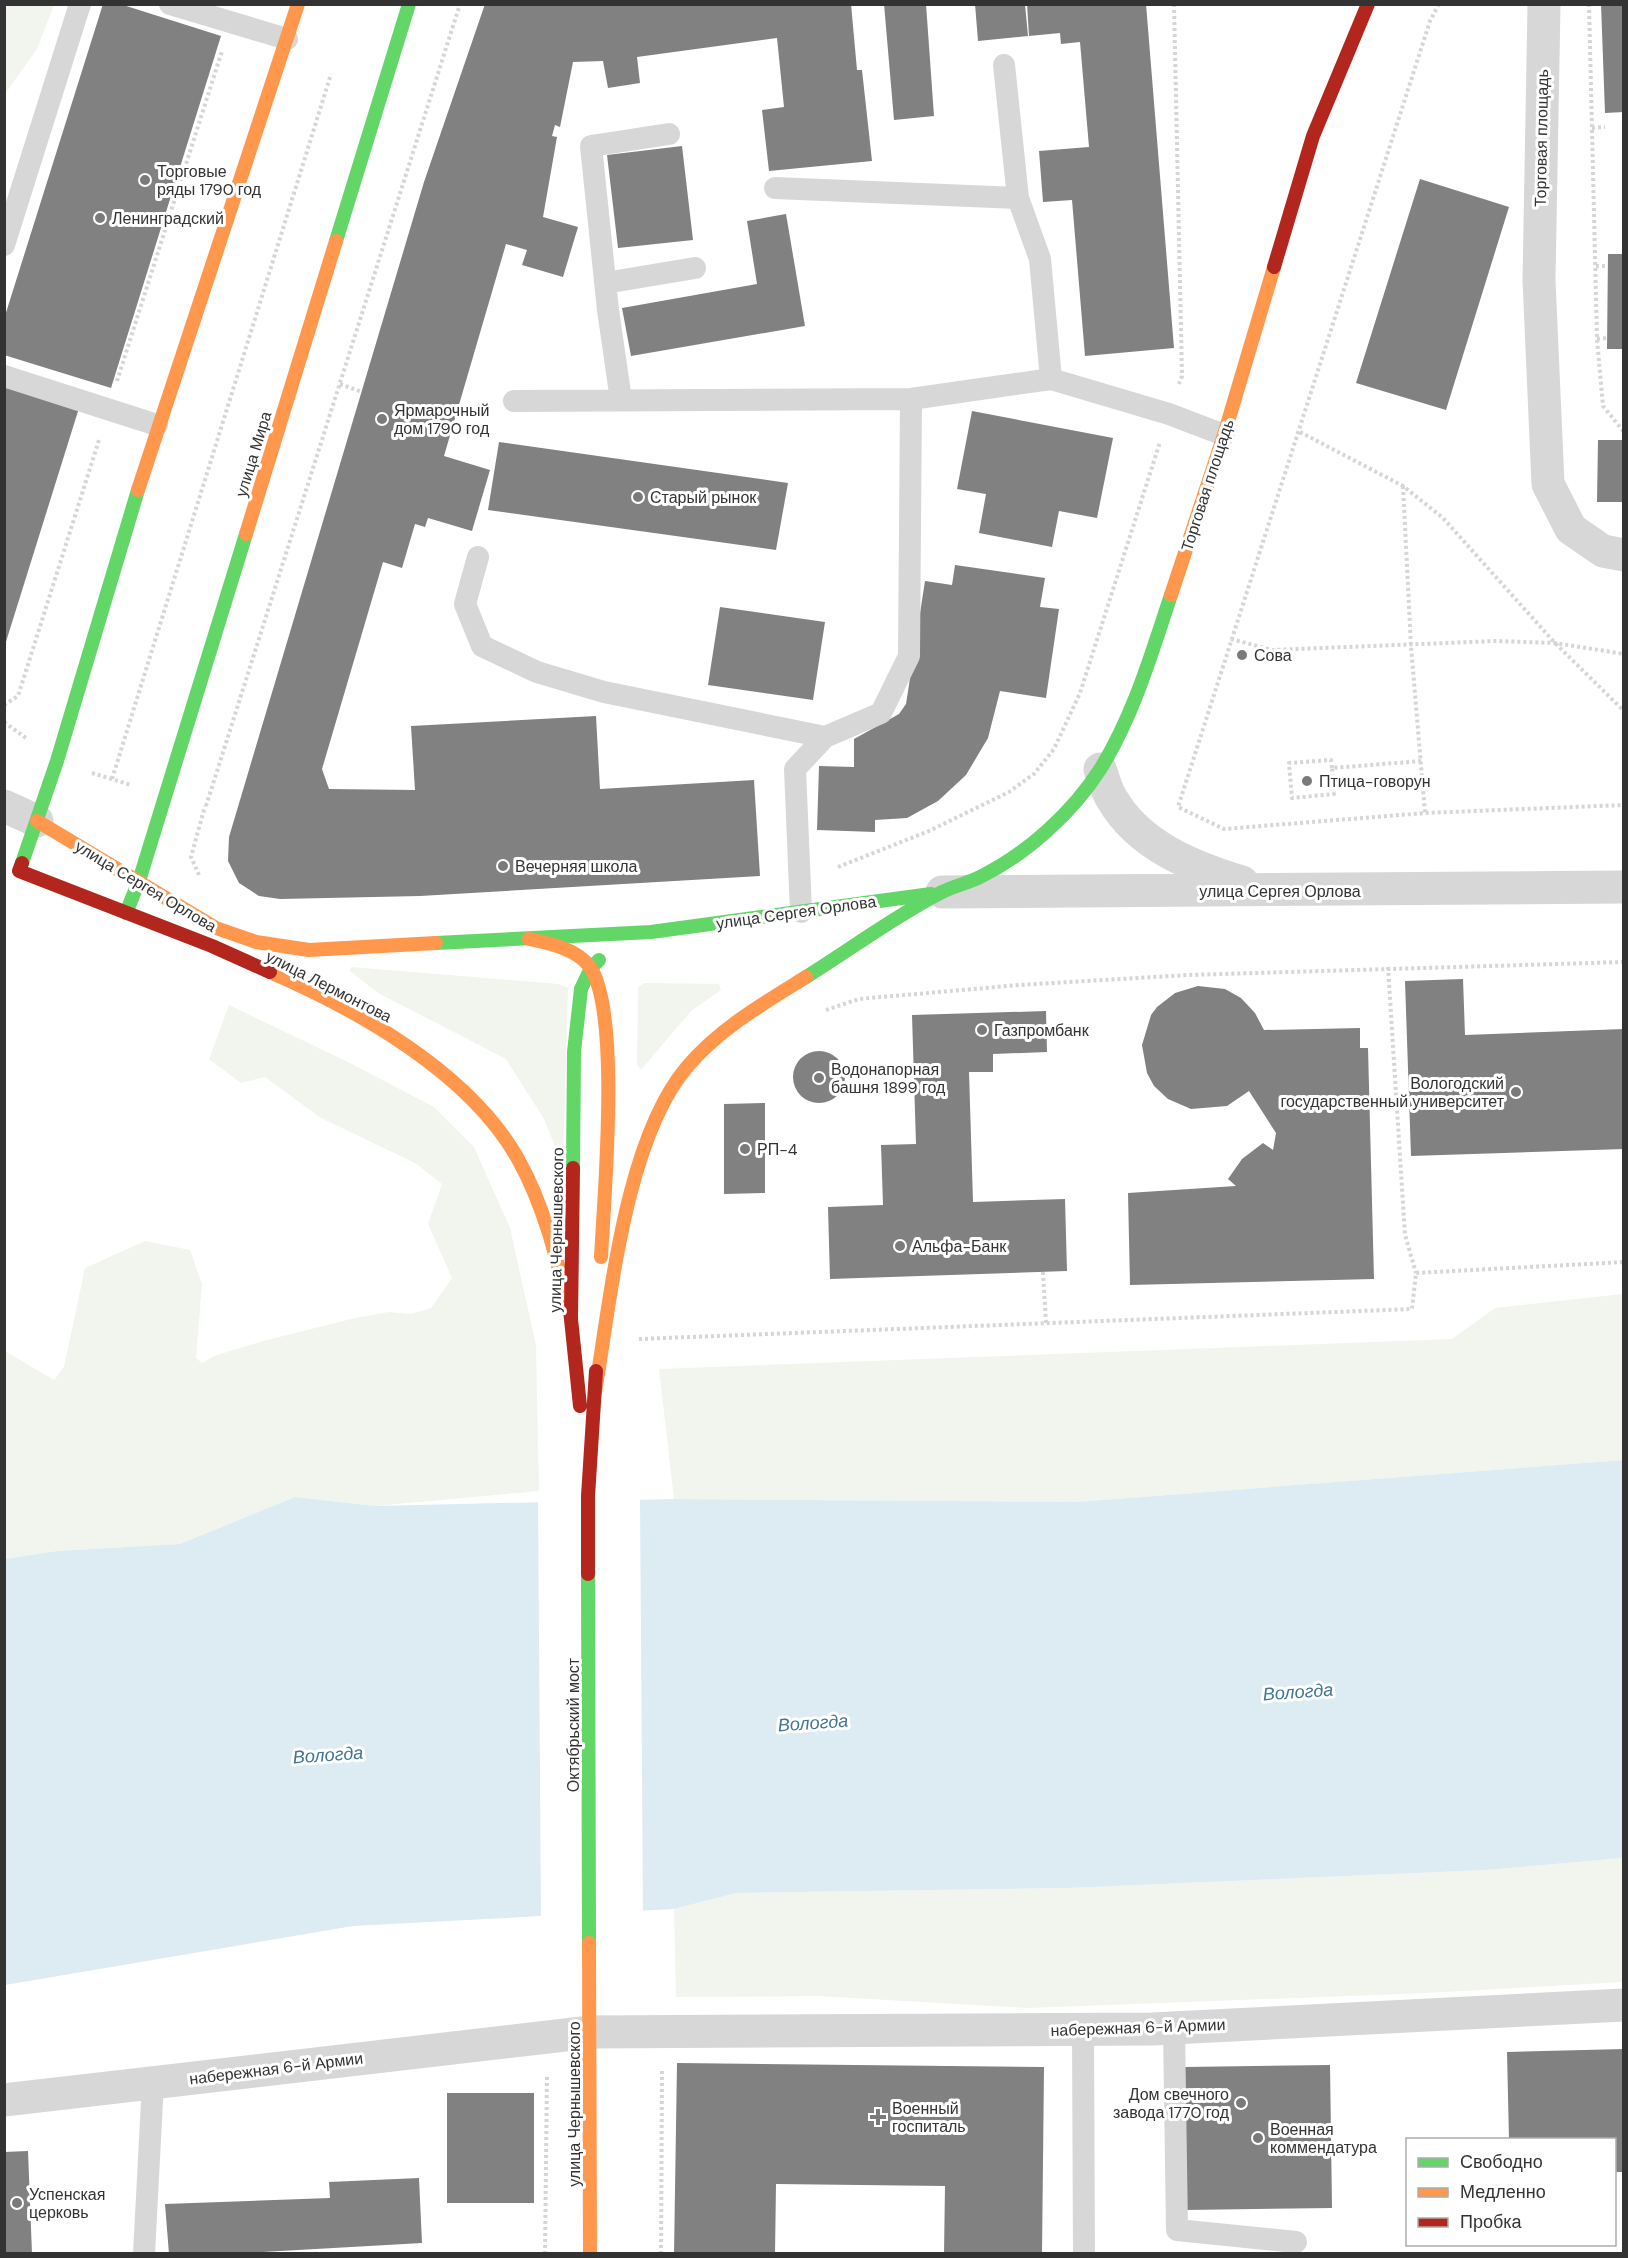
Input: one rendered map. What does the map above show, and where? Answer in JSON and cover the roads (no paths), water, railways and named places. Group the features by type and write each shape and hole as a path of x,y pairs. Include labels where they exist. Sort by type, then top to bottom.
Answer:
{"main road":[{"path":"12,869 37,821 157,424 298,4"},
{"name":"улица Мира","path":"126,913 139,881 409,4"},
{"name":"Торговая площадь","path":"942,892 980,877 1017,854 1073,804 1100,769 1136,702 1224,435 1313,136 1368,4"},
{"name":"улица Сергея Орлова","path":"37,821 216,928 256,942 309,950 651,932 942,892"},
{"name":"улица Сергея Орлова","path":"12,869 231,956"},
{"path":"595,1392 623,1228 646,1140 669,1091 710,1043 753,1010 942,892"},
{"name":"улица Чернышевского","path":"589,1495 571,1319 574,1052 581,989 591,968 605,954 624,942 651,932"},
{"path":"529,939 567,950 591,968 600,989 607,1050 595,1392 589,1495"},
{"path":"231,956 309,950"},
{"name":"улица Лермонтова","path":"231,956 316,994 373,1025 425,1060 469,1096 504,1137 525,1171 547,1227 571,1319"},
{"name":"Октябрьский мост","path":"589,1495 591,1954"},
{"name":"улица Чернышевского","path":"590,2253 591,1954"}],"street":[{"name":"Торговая площадь","path":"1544,4 1539,280 1548,484 1570,529 1603,551 1623,555"},
{"path":"1100,769 1112,799 1129,821 1176,858 1204,871 1243,882 1297,891"},
{"name":"улица Сергея Орлова","path":"4,806 37,821"},
{"name":"улица Сергея Орлова","path":"942,892 1297,891 1623,886"},
{"name":"набережная 6-й Армии","path":"4,2100 591,2032 652,2034 1174,2028 1623,2005"}],"lane":[{"path":"4,245 80,4"},
{"path":"170,4 287,39"},
{"path":"1004,65 1018,198 1040,259 1051,380"},
{"path":"621,400 605,283 591,146 669,134"},
{"path":"775,188 1018,198"},
{"path":"605,283 694,268"},
{"path":"4,376 157,424"},
{"path":"514,401 911,399 1051,380 1169,414 1224,435"},
{"path":"801,912 795,770 825,737 881,713 909,656 911,399"},
{"path":"478,557 465,604 482,646 537,672 604,692 825,737"},
{"path":"1174,2028 1177,2230 1296,2242"},
{"path":"1083,2030 1084,2253"},
{"path":"144,2253 153,2082"}],"water":[{"name":"Вологда","path":"1623,1460 1623,1858 1486,1870 1069,1888 736,1893 674,1909 353,1926 5,1985 5,1559 57,1551 180,1544 295,1497 375,1506 674,1499 1076,1502"}],"place":[{"name":"Торговые ряды 1790 год","path":"145,180"},
{"name":"Ленинградский","path":"100,218"},
{"name":"Ярмарочный дом 1790 год","path":"382,419"},
{"name":"Старый рынок","path":"638,497"},
{"name":"Сова","path":"1242,655"},
{"name":"Птица-говорун","path":"1307,781"},
{"name":"Вечерняя школа","path":"503,866"},
{"name":"Газпромбанк","path":"982,1030"},
{"name":"Водонапорная башня 1899 год","path":"819,1078"},
{"name":"Вологодский государственный университет","path":"1516,1092"},
{"name":"РП-4","path":"745,1149"},
{"name":"Альфа-Банк","path":"900,1246"},
{"name":"Дом свечного завода 1770 год","path":"1241,2103"},
{"name":"Военный госпиталь","path":"878,2117"},
{"name":"Военная коммендатура","path":"1258,2138"},
{"name":"Успенская церковь","path":"17,2203"}]}
